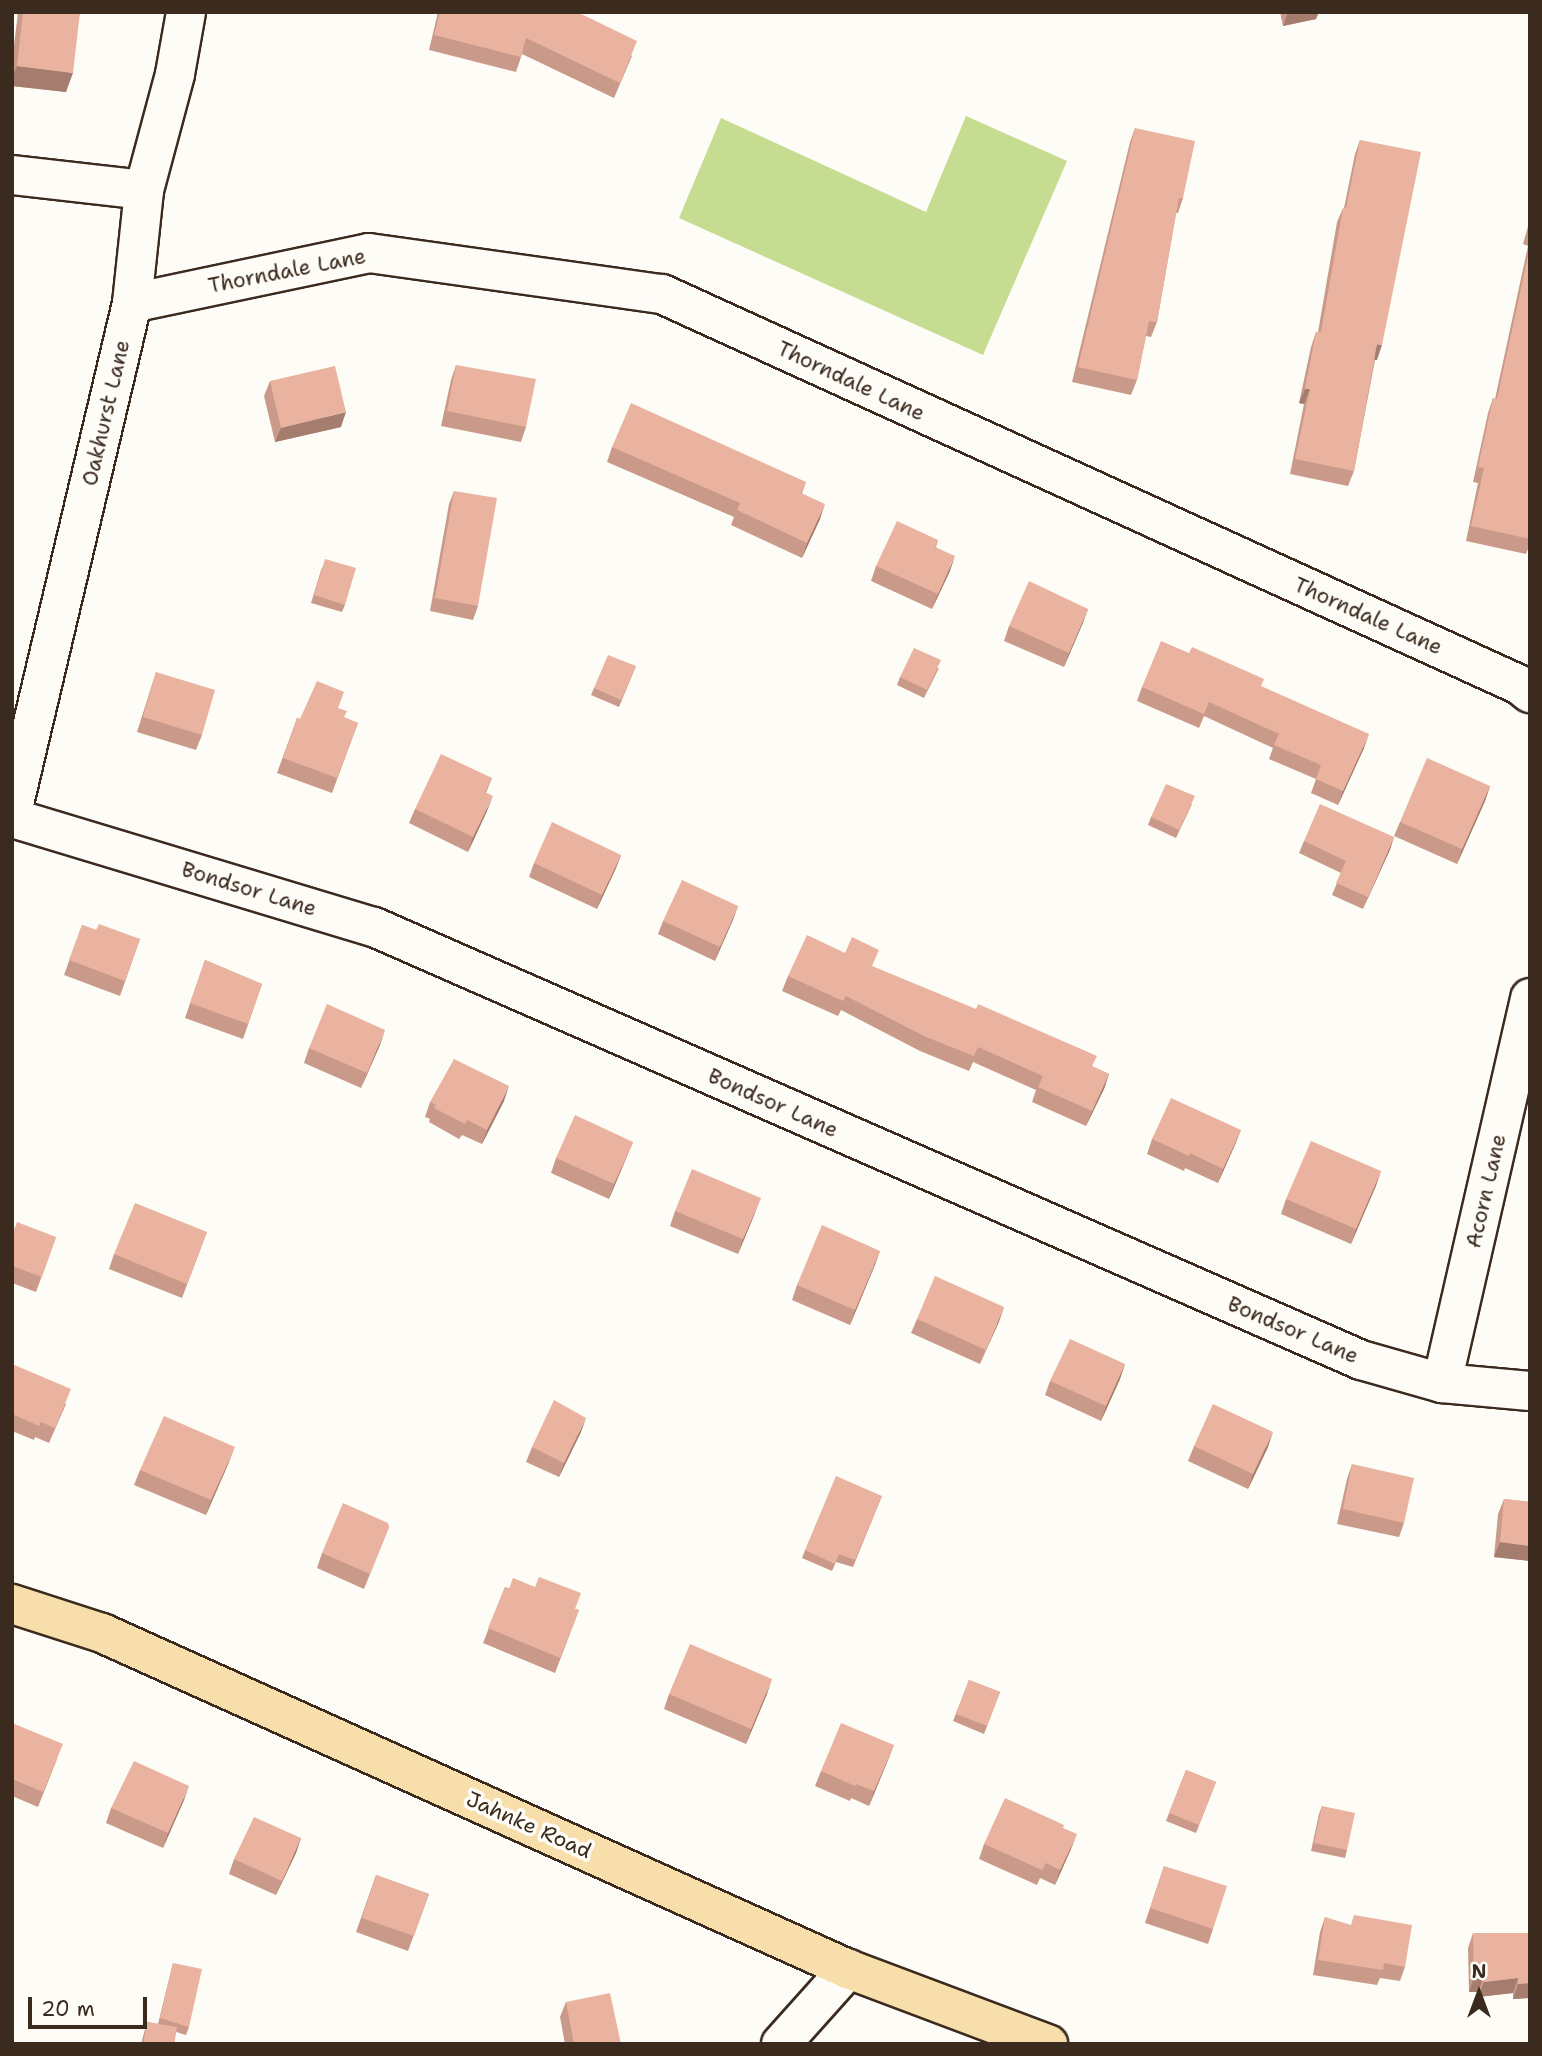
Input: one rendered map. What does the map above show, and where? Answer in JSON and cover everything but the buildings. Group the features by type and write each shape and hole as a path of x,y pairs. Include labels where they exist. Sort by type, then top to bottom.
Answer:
{"main road":[{"name":"Jahnke Road","path":"12,1604 102,1633 848,1969 1048,2044"}],"street":[{"name":"Oakhurst Lane","path":"12,812 132,303 144,190 175,74 186,12"},
{"path":"12,175 144,190"},
{"name":"Thorndale Lane","path":"132,303 369,253 662,294 1520,685 1530,693"},
{"name":"Bondsor Lane","path":"12,818 374,927 1360,1360 1442,1383 1530,1391"},
{"name":"Acorn Lane","path":"1442,1383 1530,998"},
{"path":"781,2044 848,1969"}],"green space":[{"path":"966,116 1067,161 983,355 679,218 721,118 926,212"}]}
